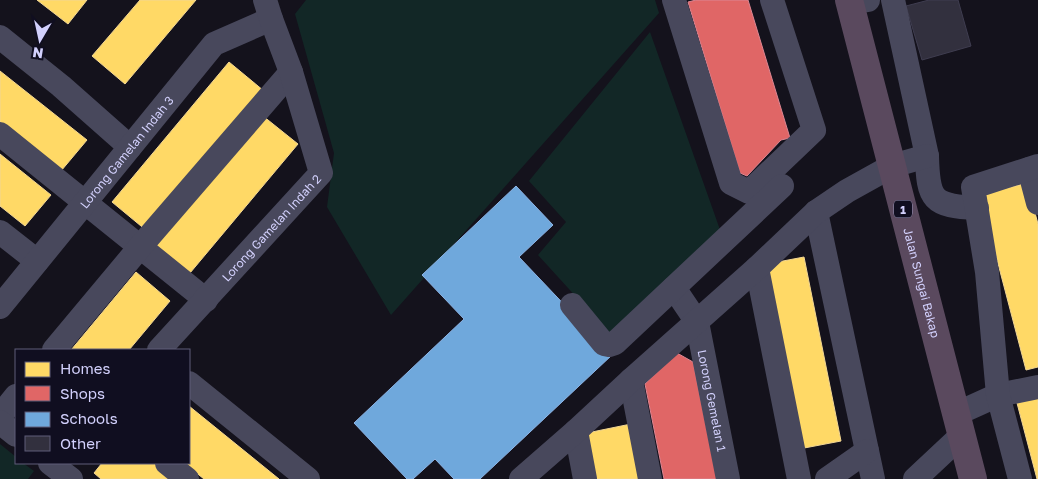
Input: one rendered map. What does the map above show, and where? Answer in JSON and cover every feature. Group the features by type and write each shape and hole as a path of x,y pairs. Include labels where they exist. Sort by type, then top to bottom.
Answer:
{"highway":[{"name":"Jalan Sungai Bakap","path":"855,1 892,166 973,479"}],"street":[{"path":"677,1 731,184 749,192 814,130 772,0"},
{"path":"893,0 927,156 928,180 934,198 940,203 963,207 975,197 1033,167 1038,203"},
{"name":"Lorong Gamelan Indah 2","path":"160,349 320,173 291,72 268,10"},
{"name":"Lorong Gamelan Indah 3","path":"0,307 214,44 268,10"},
{"path":"0,37 61,86 130,147"},
{"path":"55,349 291,72"},
{"path":"0,134 206,300"},
{"path":"521,479 576,432 816,212 846,192 892,166 927,156"},
{"path":"572,305 604,344 615,343 782,186"},
{"path":"975,197 987,272 998,395 1020,479"},
{"path":"816,212 873,479"},
{"path":"0,232 37,262"},
{"path":"756,268 799,479"},
{"path":"674,288 696,322"},
{"name":"Lorong Gemelan 1","path":"696,322 728,479"},
{"path":"631,380 650,479"},
{"path":"190,384 308,479"},
{"path":"915,479 959,424 998,395 1038,387"},
{"path":"0,416 15,397"},
{"path":"0,422 15,434"},
{"path":"576,432 585,479"},
{"path":"827,479 867,451"},
{"path":"168,464 187,479"}],"green space":[{"path":"306,0 655,0 659,13 391,315 327,207 334,153 295,14"},
{"path":"650,32 724,241 620,345 538,255 566,222 529,181"},
{"path":"0,444 15,456 15,464 24,464 34,471 28,479 0,479"}],"building: Homes":[{"path":"37,0 87,0 68,24"},
{"path":"140,0 196,0 125,84 92,56"},
{"path":"229,62 264,91 147,231 112,202"},
{"path":"0,71 87,140 61,171 0,123"},
{"path":"263,116 298,144 190,273 156,245"},
{"path":"0,154 51,195 25,226 0,206"},
{"path":"1027,183 1038,224 1038,367 1026,370 980,195"},
{"path":"804,257 841,441 799,449 762,265"},
{"path":"136,272 170,301 130,349 72,349"},
{"path":"1038,398 1038,479 1037,479 1017,403"},
{"path":"190,407 279,479 204,479 185,464 190,464"},
{"path":"631,424 642,479 596,479 587,433"},
{"path":"101,464 158,464 176,479 101,479 94,473"}],"building: Shops":[{"path":"696,0 748,0 790,138 781,140 747,176 740,173 688,2"},
{"path":"677,353 693,362 717,479 664,479 645,384"}],"building: Schools":[{"path":"516,186 553,225 519,257 612,355 480,479 454,479 435,459 413,479 407,479 354,423 464,319 422,275"}],"building: Other":[{"path":"929,0 958,0 971,46 922,60 906,6"}]}
